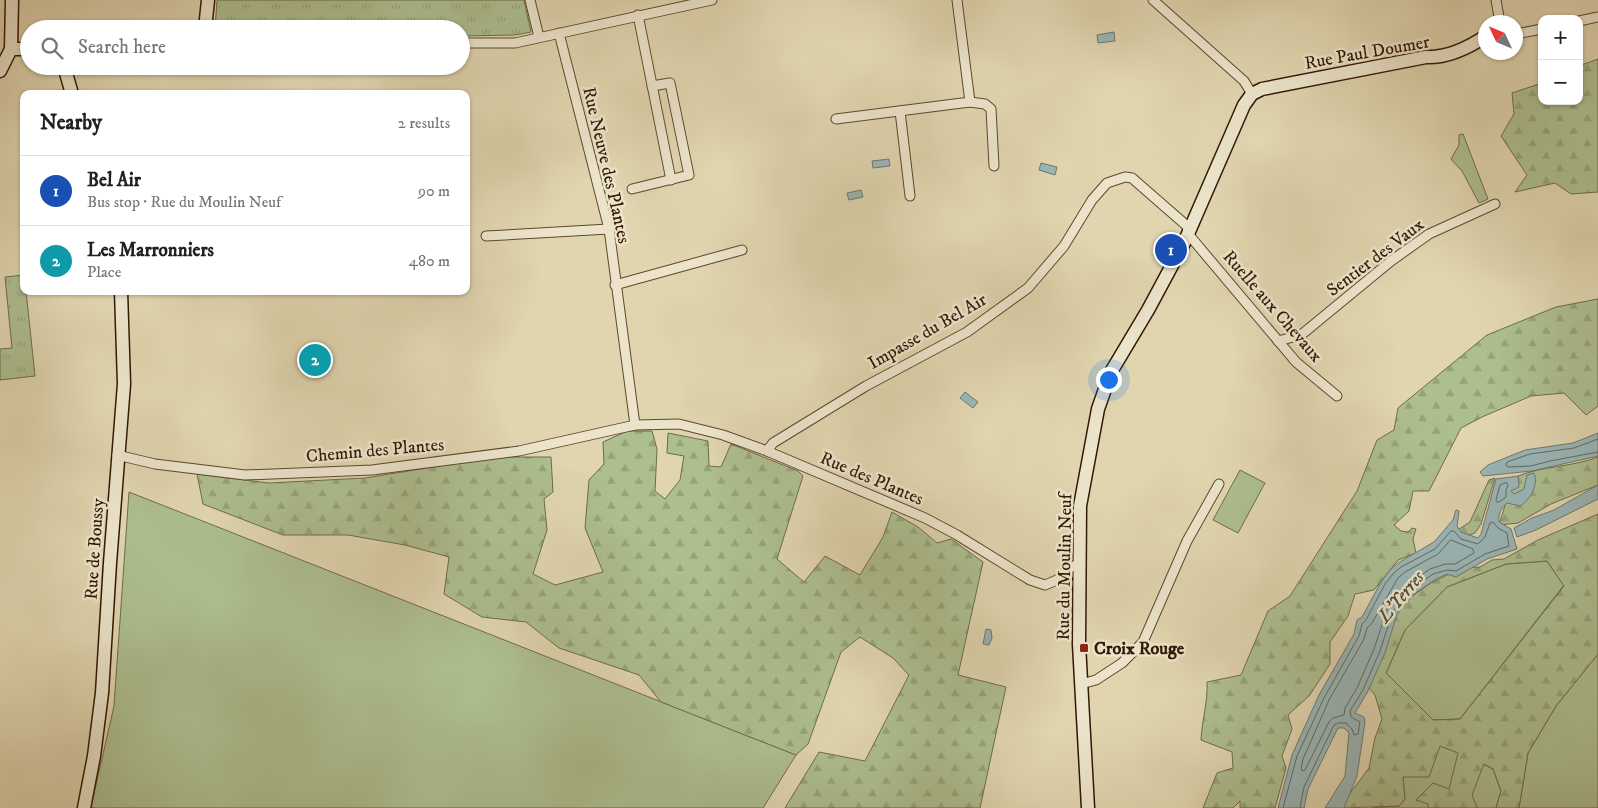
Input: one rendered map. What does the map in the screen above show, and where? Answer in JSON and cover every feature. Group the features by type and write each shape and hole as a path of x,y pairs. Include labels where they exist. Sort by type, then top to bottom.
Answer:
{"street":[{"path":"0,70 10,50 12,0"},
{"path":"206,20 208,0"},
{"path":"530,0 539,37"},
{"path":"470,43 515,43 638,15 666,5 712,0"},
{"path":"957,0 970,102"},
{"path":"1153,0 1244,81 1252,94"},
{"path":"1496,0 1499,15"},
{"path":"638,15 671,180"},
{"path":"1583,20 1598,17"},
{"path":"1523,33 1538,30"},
{"name":"Rue Neuve des Plantes","path":"559,33 609,229 635,425"},
{"name":"Rue Paul Doumer","path":"1252,94 1262,89 1426,57 1437,58 1478,41"},
{"path":"10,50 20,49"},
{"path":"67,75 71,90"},
{"path":"632,188 689,175 670,83 652,86"},
{"name":"Rue du Moulin Neuf","path":"1088,808 1079,634 1080,506 1098,409 1111,372 1188,235 1244,105 1252,94"},
{"path":"836,119 970,102 985,104 990,109 994,166"},
{"path":"900,111 910,196"},
{"name":"Impasse du Bel Air","path":"767,451 773,443 866,386 967,332 1028,288 1064,246 1092,200 1107,183 1125,177 1132,178 1187,226 1188,235"},
{"name":"Sentier des Vaux","path":"1278,341 1301,335 1391,261 1429,234 1495,204"},
{"path":"486,236 609,229"},
{"name":"Ruelle aux Chevaux","path":"1188,235 1296,362 1337,396"},
{"path":"615,285 742,250"},
{"name":"Rue de Boussy","path":"84,808 102,701 124,384 121,295"},
{"name":"Rue des Plantes","path":"635,425 679,424 723,435 767,451 925,518 1030,580 1045,585 1057,580 1071,567 1079,564"},
{"name":"Chemin des Plantes","path":"118,455 155,464 245,475 372,470 519,451 635,425"},
{"path":"1081,684 1096,680 1122,663 1143,642 1186,541 1218,484"}],"green space":[{"path":"217,0 524,0 531,32 515,35 470,36 470,20 216,20"},
{"path":"1598,59 1598,192 1571,194 1555,183 1515,192 1527,175 1501,136 1514,114 1512,93 1538,84 1538,105 1583,105 1583,65"},
{"path":"1463,134 1488,199 1479,203 1462,171 1451,159 1459,145 1459,135"},
{"path":"20,275 20,295 26,295 35,376 0,380 0,349 12,348 5,277"},
{"path":"1598,299 1598,406 1586,415 1564,393 1531,396 1461,428 1429,491 1413,491 1409,511 1394,525 1401,531 1408,532 1412,528 1416,529 1413,539 1416,553 1398,560 1374,590 1355,594 1348,616 1330,642 1330,664 1309,696 1288,715 1292,729 1282,756 1286,768 1275,808 1240,808 1240,801 1233,808 1203,808 1217,773 1233,768 1232,752 1201,740 1207,697 1207,682 1241,675 1268,611 1290,596 1357,491 1377,440 1394,430 1398,408 1487,335 1556,307"},
{"path":"627,431 652,431 657,449 655,491 665,499 680,480 684,456 667,453 668,433 708,441 709,466 721,467 731,444 798,471 803,476 777,559 804,582 825,556 860,575 883,537 892,512 918,527 937,543 951,539 983,562 958,675 1006,687 980,808 785,808 819,752 865,761 909,675 893,658 860,637 841,652 808,744 796,755 661,702 639,675 559,648 526,622 482,617 444,594 449,557 405,545 348,535 283,535 203,504 197,474 269,483 365,478 496,457 551,457 553,492 544,499 547,530 533,574 555,585 603,572 585,528 589,480 604,464 603,442"},
{"path":"1598,457 1598,485 1551,504 1518,523 1499,525 1506,502 1518,476"},
{"path":"1240,470 1265,483 1238,533 1213,520"},
{"path":"1495,478 1481,524 1475,533 1465,536 1447,537 1470,522 1489,480"},
{"path":"129,492 796,755 763,808 91,807 114,706"},
{"path":"1598,514 1598,654 1556,706 1528,753 1519,808 1496,808 1501,791 1493,769 1484,764 1472,795 1477,808 1428,808 1428,804 1416,800 1433,783 1449,789 1458,753 1440,746 1429,777 1403,777 1405,799 1399,806 1343,808 1348,796 1369,768 1375,738 1382,719 1375,695 1368,687 1395,616 1405,601 1431,583 1461,568 1480,567 1492,560 1504,559 1538,540","holes":["1547,561 1564,586 1460,719 1433,720 1386,673 1405,630 1447,587 1506,564"]},
{"path":"1547,561 1564,585 1460,719 1433,720 1386,673 1405,630 1447,587 1506,564"},
{"path":"1598,654 1598,808 1519,808 1528,753 1556,706"},
{"path":"1440,746 1467,756 1493,769 1501,791 1496,808 1371,808 1399,806 1405,799 1403,777"}],"water":[{"path":"1114,32 1115,41 1098,43 1097,35"},
{"path":"889,159 890,166 873,168 872,161"},
{"path":"1041,163 1057,167 1055,175 1039,170"},
{"path":"861,190 863,197 849,200 847,193"},
{"path":"965,392 978,402 973,408 960,398"},
{"path":"1598,433 1598,456 1532,471 1483,476 1480,472 1488,465 1525,450 1573,443"},
{"name":"L'Yerres","path":"1534,473 1533,492 1527,500 1520,506 1507,503 1500,514 1499,522 1511,529 1517,549 1487,559 1456,577 1447,574 1436,579 1414,594 1397,614 1385,653 1367,693 1355,713 1364,717 1365,722 1357,776 1344,808 1325,808 1345,776 1349,733 1344,728 1338,728 1308,789 1304,808 1278,808 1292,755 1319,695 1354,634 1357,620 1362,617 1389,571 1398,563 1434,542 1453,520 1456,510 1459,511 1457,526 1461,532 1478,538 1481,534 1496,479 1518,476 1519,487 1511,491 1514,494 1524,489 1527,475"},
{"path":"1598,485 1598,499 1536,530 1517,537 1514,528 1532,518 1554,510"},
{"path":"986,629 991,630 992,638 989,645 983,644"}],"place":[{"name":"Bel Air","path":"1171,250"},
{"name":"Les Marronniers","path":"315,360"},
{"name":"Croix Rouge","path":"1084,648"}]}
